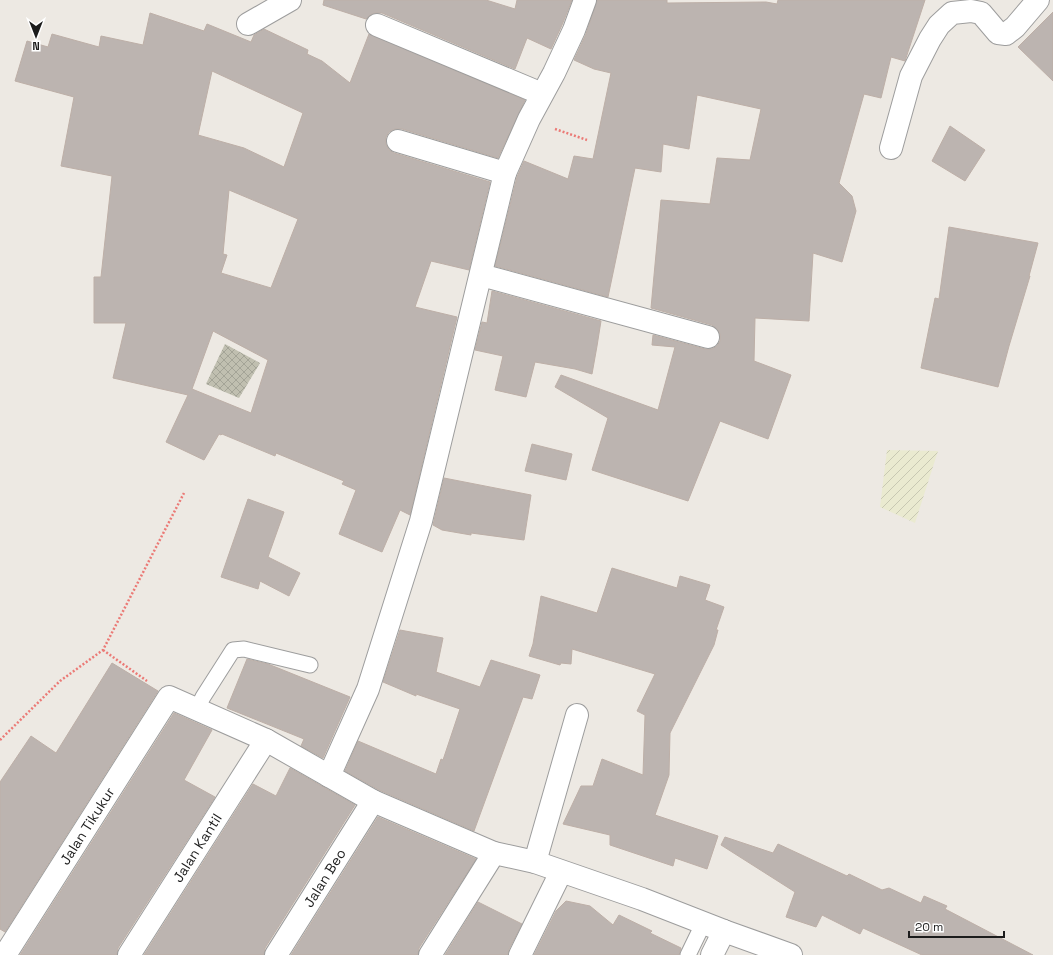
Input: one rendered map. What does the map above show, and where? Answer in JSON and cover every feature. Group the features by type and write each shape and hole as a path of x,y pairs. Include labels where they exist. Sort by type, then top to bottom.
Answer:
{"street":[{"path":"248,24 290,0"},
{"path":"329,776 368,689 421,521 505,173 528,119 554,73 574,30 585,0"},
{"path":"891,148 911,76 939,25 952,13 971,11 981,13 998,33 1006,34 1015,28 1038,0"},
{"path":"377,25 542,94"},
{"path":"398,141 505,173"},
{"path":"481,275 708,337"},
{"path":"169,697 266,740 373,801 494,853 535,862 642,899 703,924 791,955"},
{"name":"Jalan Tikukur","path":"5,955 169,697"},
{"path":"535,862 577,715"},
{"name":"Jalan Kantil","path":"129,955 266,740"},
{"name":"Jalan Beo","path":"276,955 373,801"},
{"path":"430,955 494,853"},
{"path":"520,955 561,872"},
{"path":"712,955 724,931"}],"lane":[{"path":"197,709 232,650 244,649 310,665"},
{"path":"688,955 703,924"}],"path":[{"path":"528,119 587,140"},
{"path":"0,740 60,681 103,650 184,493"},
{"path":"103,650 169,697"}],"shaded area":[{"path":"225,344 260,363 239,398 206,384"}],"green space":[{"path":"887,450 938,451 915,523 880,507"}],"building":[{"path":"324,0 486,0 515,9 517,0 572,0 551,49 527,38 515,69 382,13 375,13 366,19 323,5"},
{"path":"597,0 667,0 667,3 766,2 777,4 778,0 925,0 905,61 891,57 881,98 864,94 839,183 852,196 856,211 842,262 813,253 809,321 755,318 754,361 791,375 768,439 720,421 688,501 592,470 608,418 555,387 561,375 658,410 675,347 652,345 653,335 705,349 712,349 717,346 720,341 720,334 712,325 651,308 661,200 710,204 717,158 750,160 761,109 697,95 689,149 663,144 661,172 635,168 608,297 495,266 517,177 524,161 568,179 574,156 593,159 611,73 594,69 574,60 586,34"},
{"path":"1053,12 1053,81 1018,47"},
{"path":"150,13 204,31 207,24 251,42 254,35 264,29 308,50 307,54 322,61 350,83 369,34 525,100 498,158 402,129 395,129 389,132 386,137 386,144 389,150 394,153 490,182 469,270 431,261 415,307 457,317 410,515 400,510 382,552 339,534 356,490 342,484 344,481 276,453 275,456 222,434 219,434 204,460 166,442 188,395 113,378 126,323 94,323 94,277 101,277 112,176 61,166 74,97 15,81 27,41 48,47 52,34 99,47 101,36 143,45","holes":["212,71 303,113 284,167 244,148 198,135","229,190 298,219 271,288 221,273 227,255 223,254","213,331 268,360 251,413 192,389"]},
{"path":"950,126 985,150 965,181 932,161"},
{"path":"949,227 1038,243 998,387 921,368 935,298 939,299"},
{"path":"492,291 601,321 592,374 575,369 535,362 526,397 495,390 503,356 475,350 482,322 487,323"},
{"path":"532,444 572,454 566,480 525,471"},
{"path":"444,478 531,495 524,540 471,533 471,535 442,530 433,525"},
{"path":"248,499 284,512 268,557 300,573 289,596 260,581 258,589 221,577"},
{"path":"612,568 677,588 680,576 710,585 705,600 724,607 716,630 718,630 714,645 670,733 669,775 655,815 718,836 707,869 675,858 673,866 610,845 610,835 563,824 581,786 593,786 602,759 643,775 645,715 637,711 655,674 572,649 571,664 561,663 560,665 529,656 533,644 541,596 597,613"},
{"path":"400,630 443,638 436,672 480,687 491,660 540,675 532,699 523,697 474,831 379,790 345,771 358,741 436,774 441,759 443,760 460,709 416,694 416,696 383,682"},
{"path":"247,659 268,664 350,697 323,758 301,746 304,739 227,708"},
{"path":"112,663 158,691 5,932 0,929 0,782 31,736 56,753"},
{"path":"174,713 212,730 184,780 215,797 118,948 117,955 20,955"},
{"path":"290,768 355,805 265,948 264,955 144,955 253,784 276,796"},
{"path":"378,817 476,859 419,948 418,955 291,955"},
{"path":"725,837 773,853 778,844 847,876 849,874 882,890 889,888 921,903 924,896 947,906 945,909 1033,955 922,955 863,928 860,934 822,915 816,927 786,917 795,892 721,845"},
{"path":"566,901 590,906 613,925 619,915 652,931 650,933 681,948 679,955 534,955 556,911"},
{"path":"478,902 522,924 509,949 508,955 445,955"}]}
